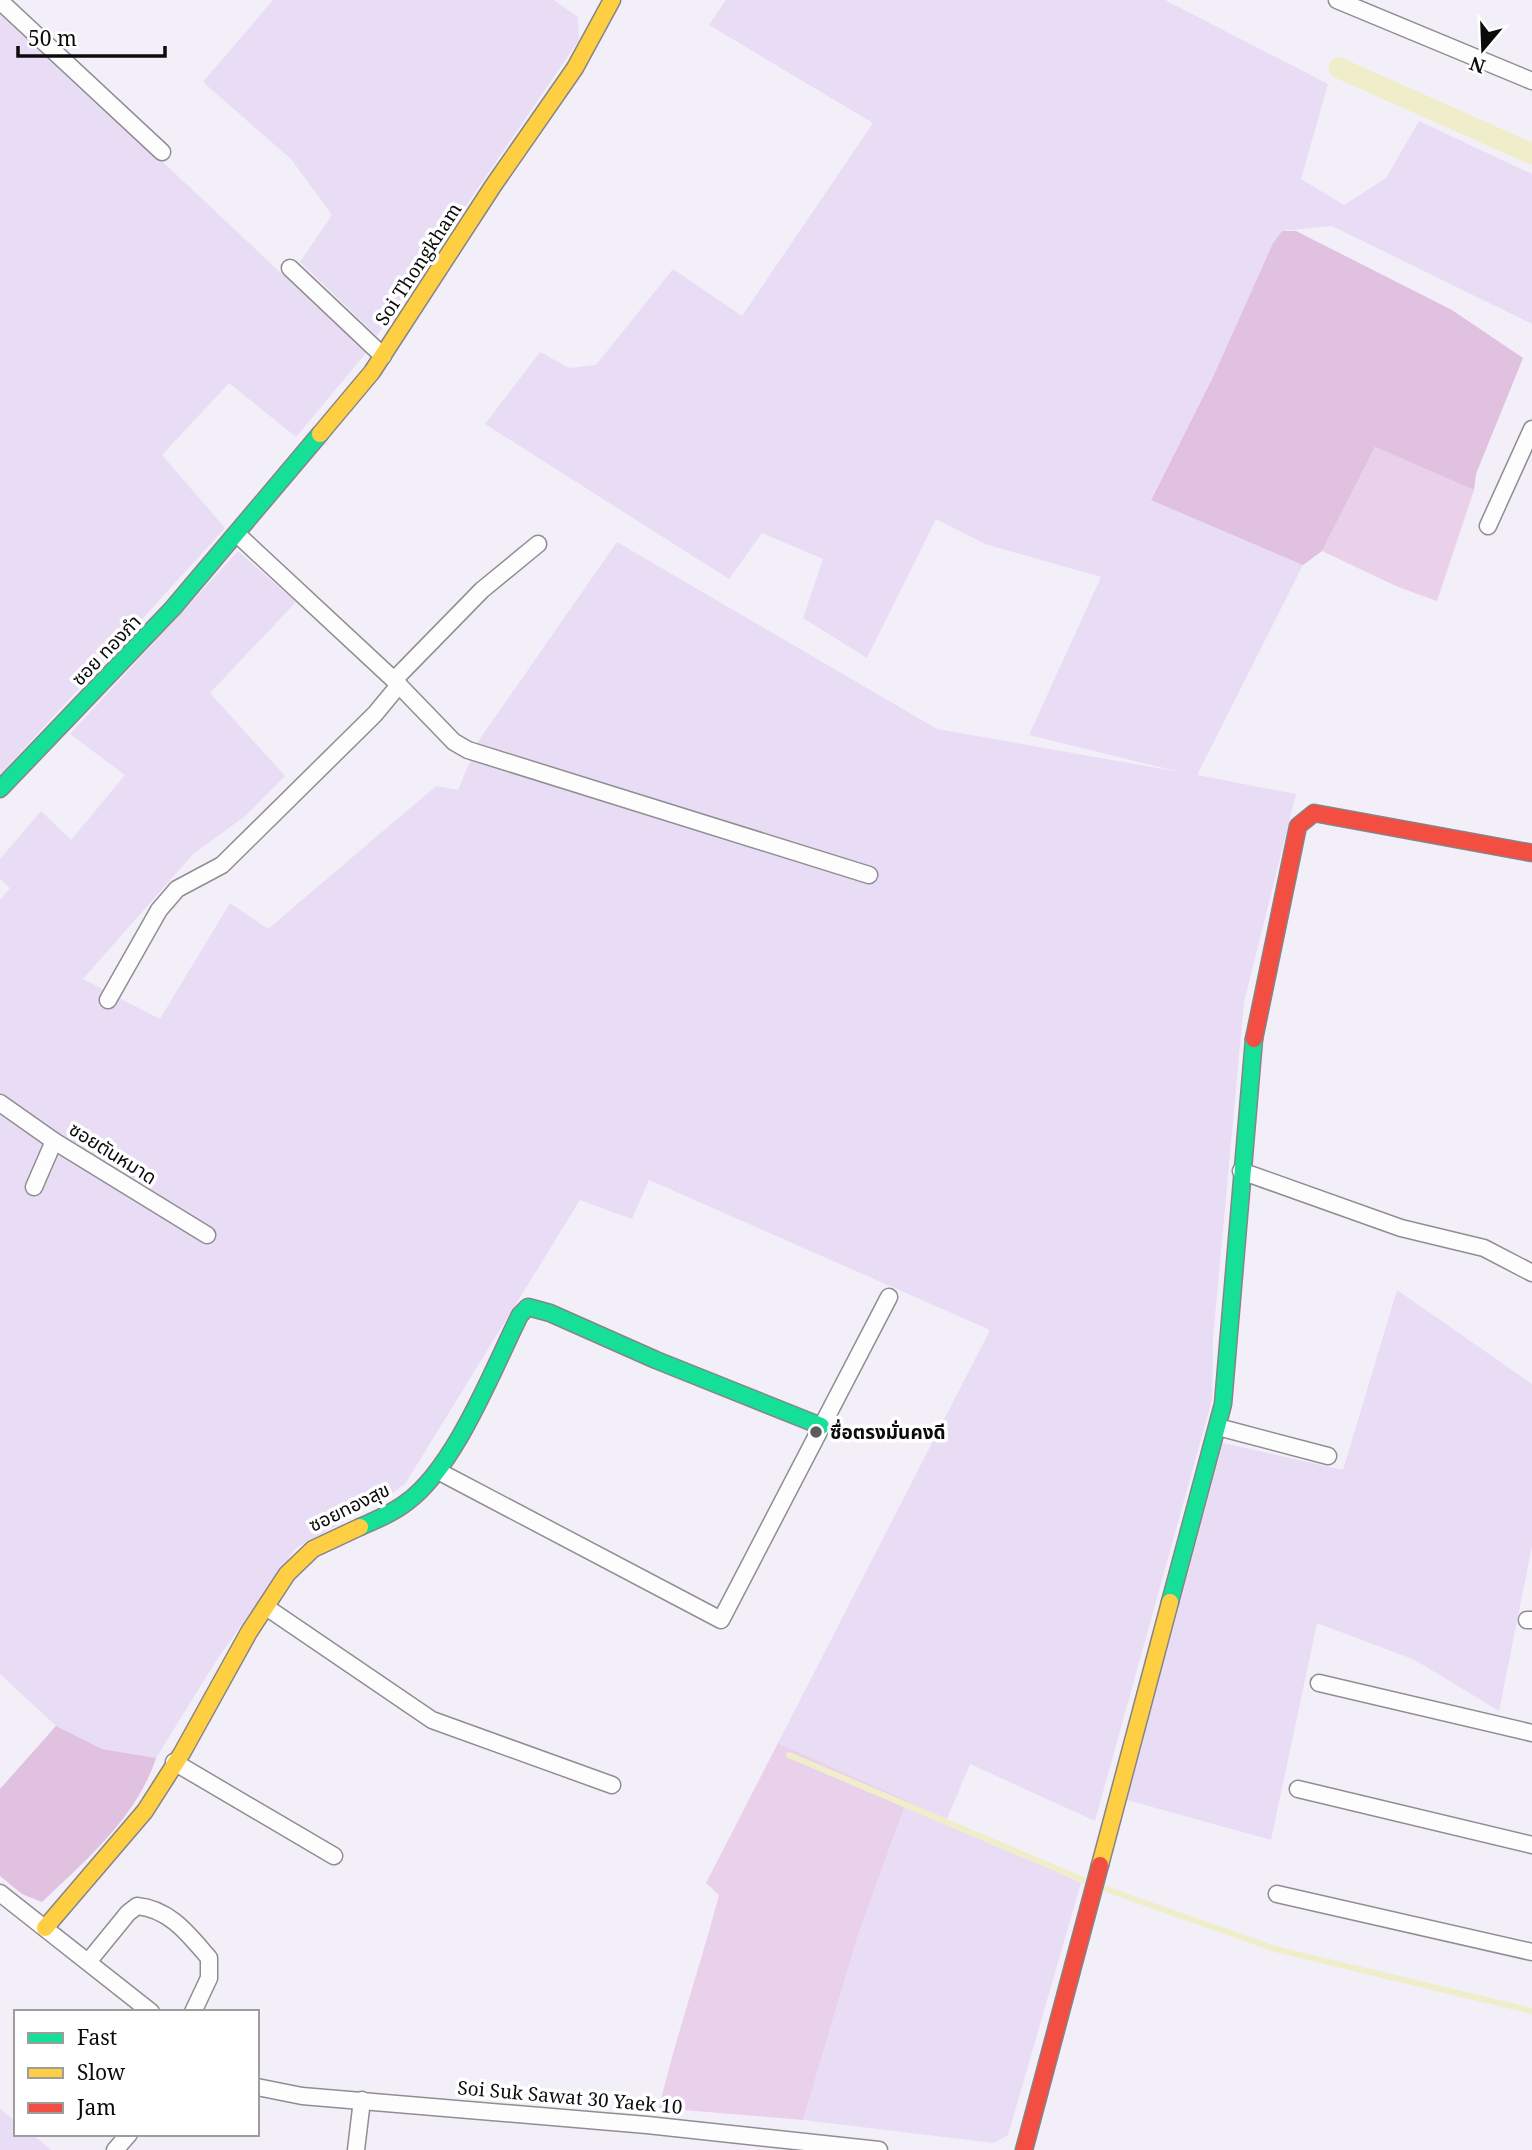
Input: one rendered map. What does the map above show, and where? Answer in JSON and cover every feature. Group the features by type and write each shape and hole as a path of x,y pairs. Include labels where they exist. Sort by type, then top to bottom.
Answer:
{"street":[{"name":"Soi Thongkham","path":"238,535 262,499 372,372 493,186 575,68 612,0"},
{"path":"1337,0 1532,81"},
{"path":"0,1 162,152"},
{"path":"290,268 382,357"},
{"path":"1488,526 1532,429"},
{"path":"238,535 397,683 454,742 468,750 869,875"},
{"name":"ซอย ทองภํา","path":"0,789 130,656 238,535"},
{"path":"108,1000 159,910 177,889 222,865 375,714 397,683 482,590 538,544"},
{"path":"1024,2150 1218,1427 1229,1359 1241,1171 1256,1021 1298,826 1304,818 1314,813 1327,814 1532,853"},
{"name":"ซอยตันหมาด","path":"0,1103 54,1141 207,1235"},
{"path":"34,1186 54,1141"},
{"path":"1241,1171 1401,1228 1484,1248 1532,1273"},
{"path":"438,1471 721,1620 890,1297"},
{"name":"ซอยทองสุข","path":"45,1928 117,1848 146,1810 266,1607 301,1557 321,1543 393,1511 410,1500 438,1471 520,1315 528,1307 550,1313 656,1360 821,1426"},
{"path":"1218,1427 1328,1456"},
{"path":"266,1607 432,1720 612,1785"},
{"path":"1319,1683 1532,1733"},
{"path":"174,1762 334,1856"},
{"path":"1298,1789 1532,1845"},
{"path":"0,1892 148,2010"},
{"path":"1277,1894 1532,1952"},
{"path":"88,1962 128,1913 137,1906 163,1913 185,1929 209,1958 209,1978 195,2010"},
{"name":"Soi Suk Sawat 30 Yaek 10","path":"259,2087 302,2096 647,2124 880,2150"},
{"path":"356,2150 362,2101"},
{"path":"115,2150 127,2136"}],"shaded area":[{"path":"273,0 554,0 578,17 579,40 377,336 300,262 332,215 291,159 203,82"},
{"path":"726,0 1165,0 1328,84 1301,179 1344,205 1386,178 1419,121 1532,174 1532,324 1332,226 1282,231 1273,243 1213,377 1151,499 1303,565 1197,775 1296,794 1244,1002 1213,1338 1212,1400 1095,1821 970,1764 947,1819 1081,1883 1008,2135 994,2143 803,2120 859,1932 907,1802 778,1743 990,1330 649,1180 632,1219 580,1200 405,1484 380,1502 296,1548 216,1661 156,1758 102,1749 56,1726 0,1674 0,900 10,888 0,879 0,859 41,811 71,840 125,775 70,734 238,551 296,602 210,693 285,776 244,817 193,854 83,979 160,1019 230,903 268,929 436,786 458,790 479,740 617,542 937,729 1180,772 1029,735 1101,577 985,544 936,519 867,658 803,618 823,559 762,533 729,579 485,424 540,352 569,368 596,365 673,269 742,316 873,123 709,25"},
{"path":"0,9 366,353 296,437 229,383 162,455 225,528 0,775"},
{"path":"1282,231 1296,231 1452,310 1523,358 1476,474 1474,490 1375,447 1322,551 1303,565 1151,500 1213,377 1273,243"},
{"path":"1375,447 1474,490 1437,601 1398,587 1322,551"},
{"path":"1397,1290 1532,1384 1532,1546 1499,1711 1415,1660 1317,1623 1271,1840 1127,1800 1223,1443 1343,1470"},
{"path":"56,1726 102,1749 156,1758 136,1799 123,1818 92,1854 42,1902 22,1894 0,1876 0,1789"},
{"path":"778,1743 907,1801 859,1932 803,2120 659,2108 719,1895 706,1883"},
{"path":"0,2109 14,2120 14,2136 34,2136 51,2150 0,2150"}],"waterway":[{"path":"1339,68 1532,154"},
{"path":"789,1755 1090,1883"},
{"path":"1100,1887 1275,1949 1532,2011"}],"traffic: fast":[{"path":"0,789 173,608 320,434"},
{"path":"1170,1602 1223,1404 1254,1039"},
{"path":"360,1527 407,1502 442,1465 472,1415 520,1315 528,1307 550,1313 656,1360 821,1426"}],"traffic: slow":[{"path":"320,434 372,372 493,186 575,68 612,0"},
{"path":"45,1928 145,1811 182,1753 249,1632 287,1574 313,1549 360,1527"},
{"path":"1100,1865 1170,1602"}],"traffic: jam":[{"path":"1254,1039 1298,826 1314,813 1532,853"},
{"path":"1024,2150 1100,1865"}],"place":[{"name":"ซื่อตรงมั่นคงดี","path":"816,1432"}]}
